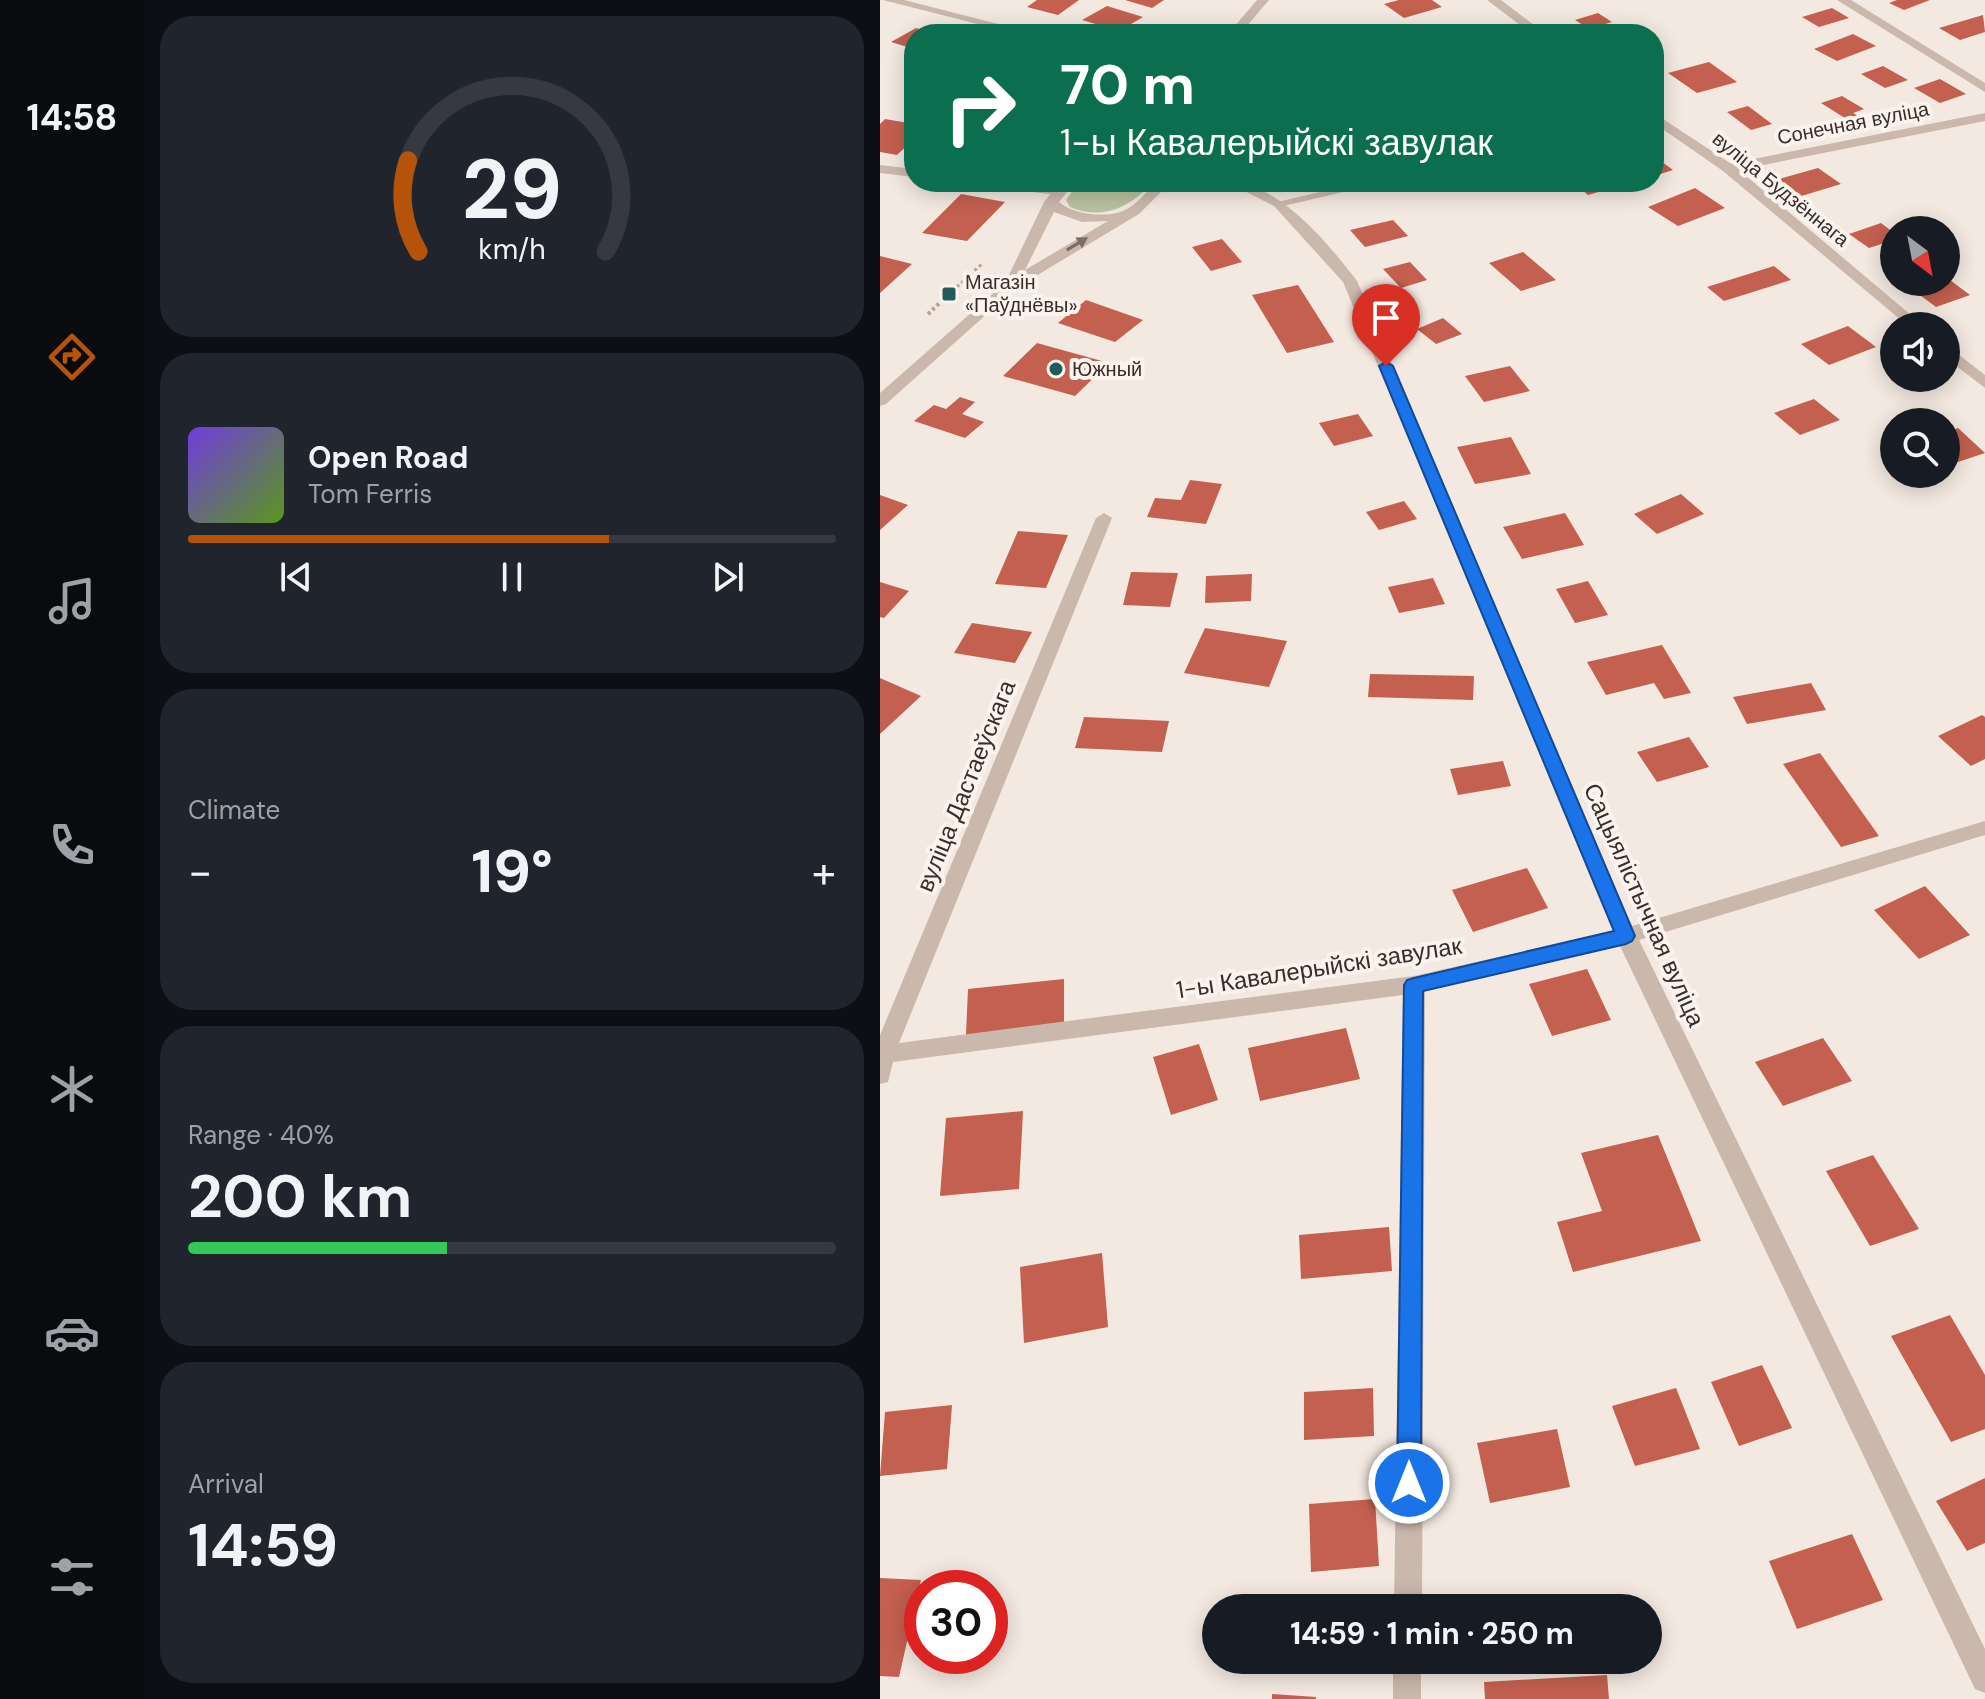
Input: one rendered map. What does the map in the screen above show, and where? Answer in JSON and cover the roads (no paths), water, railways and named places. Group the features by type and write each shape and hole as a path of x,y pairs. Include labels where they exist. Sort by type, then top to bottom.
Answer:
{"street":[{"path":"889,0 990,24"},
{"path":"1243,24 1263,0"},
{"path":"1493,0 1526,24"},
{"path":"1843,0 1985,88"},
{"name":"Сонечная вуліца","path":"1728,168 1985,117"},
{"name":"вуліца Будзённага","path":"1664,127 1728,168 1900,312"},
{"path":"880,169 904,172"},
{"path":"1059,192 1067,216 1107,217 1134,211"},
{"path":"1011,285 1059,192"},
{"path":"880,401 1011,285 1134,211 1154,192"},
{"name":"Сацыялістычная вуліца","path":"1255,192 1279,203 1350,281 1626,936 1985,1679"},
{"path":"1960,362 1985,383"},
{"name":"вуліца Дастаеўскага","path":"882,1064 1104,518"},
{"name":"1-ы Кавалерыйскі завулак","path":"882,1064 1414,985 1626,936 1985,828"},
{"path":"1408,1594 1414,985"},
{"path":"1407,1674 1407,1699"}],"lane":[{"path":"1279,203 1332,192"}],"place":[{"name":"Магазін «Паўднёвы»","path":"949,294"},
{"name":"Южный","path":"1056,369"}]}
